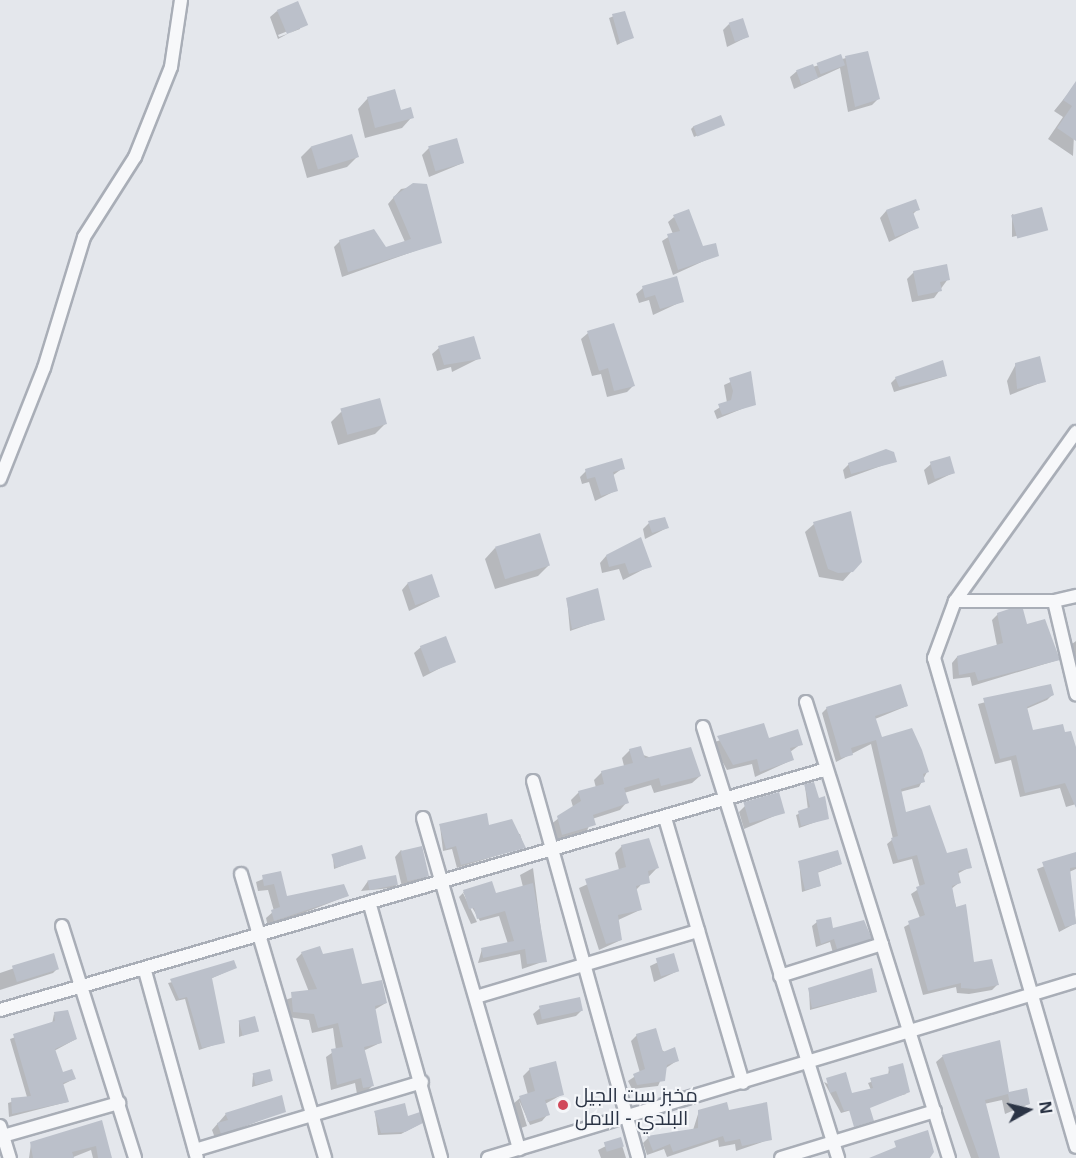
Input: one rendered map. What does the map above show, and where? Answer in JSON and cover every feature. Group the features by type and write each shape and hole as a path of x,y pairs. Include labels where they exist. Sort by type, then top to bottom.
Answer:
{"street":[{"path":"0,479 44,368 84,237 135,157 171,67 181,0"},
{"path":"1076,432 1063,456 955,601 934,658 1076,1147"},
{"path":"1063,456 1076,449"},
{"path":"955,601 1054,601 1076,596"},
{"path":"1054,601 1076,694"},
{"path":"806,702 949,1158"},
{"path":"703,727 838,1158"},
{"path":"0,1010 145,971 827,769"},
{"path":"533,781 582,966 638,1158"},
{"path":"423,818 519,1149"},
{"path":"665,818 743,1083"},
{"path":"241,874 325,1158"},
{"path":"370,905 422,1082 441,1158"},
{"path":"62,926 135,1158"},
{"path":"476,997 698,931"},
{"path":"780,976 882,944"},
{"path":"145,971 196,1154 313,1114 422,1082"},
{"path":"488,1158 808,1064 1076,981"},
{"path":"10,1158 1,1131 119,1103"},
{"path":"781,1158 935,1111"}],"building":[{"path":"298,1 308,25 287,34 277,10"},
{"path":"625,11 634,38 620,43 612,14"},
{"path":"743,18 749,37 735,42 729,23"},
{"path":"868,51 880,99 855,107 845,56"},
{"path":"841,54 845,65 821,74 817,63"},
{"path":"813,64 818,78 801,84 796,70"},
{"path":"1076,81 1076,141 1057,128 1072,106 1063,100"},
{"path":"395,89 401,110 411,107 414,118 375,128 367,97"},
{"path":"721,115 725,125 697,136 693,126"},
{"path":"352,134 359,157 318,170 311,147"},
{"path":"457,138 464,163 435,171 428,146"},
{"path":"413,183 427,184 442,243 348,272 339,240 374,229 386,247 411,239 393,197"},
{"path":"916,199 920,210 913,212 919,228 895,237 886,210"},
{"path":"1042,207 1048,230 1017,238 1011,215"},
{"path":"689,209 703,246 716,243 719,256 678,270 667,234 680,231 673,215"},
{"path":"947,264 950,280 940,282 942,291 918,296 913,271"},
{"path":"677,276 684,302 660,309 655,295 645,298 642,286"},
{"path":"614,323 635,386 614,391 608,368 599,371 587,331"},
{"path":"474,336 481,359 444,365 438,346"},
{"path":"1040,356 1046,382 1017,389 1015,363"},
{"path":"943,360 947,376 899,387 895,377"},
{"path":"751,371 756,405 722,415 718,404 731,400 733,391 729,378"},
{"path":"380,398 387,424 347,435 340,409"},
{"path":"886,449 894,452 897,462 851,474 848,463"},
{"path":"950,456 955,473 935,479 930,462"},
{"path":"622,458 625,469 613,472 618,491 601,496 595,477 587,479 585,469"},
{"path":"851,511 862,562 853,572 838,573 828,569 813,522"},
{"path":"665,517 669,528 652,533 648,521"},
{"path":"540,533 550,566 505,579 495,547"},
{"path":"641,537 652,567 629,574 625,563 609,567 606,555"},
{"path":"432,574 440,597 415,605 407,582"},
{"path":"598,588 605,620 572,629 566,598"},
{"path":"1009,609 1023,609 1027,624 1045,619 1060,660 978,681 975,672 959,675 957,656 1003,643 997,613"},
{"path":"446,636 456,662 430,672 420,646"},
{"path":"901,684 908,706 875,716 882,737 912,728 922,750 929,772 923,774 925,782 901,789 906,812 930,805 947,853 967,848 972,868 958,871 961,883 952,886 956,907 966,904 974,962 992,959 999,985 975,989 961,988 961,983 928,991 908,921 925,915 916,887 925,884 917,855 898,860 891,838 898,836 876,740 851,748 853,755 841,758 826,707"},
{"path":"1051,684 1054,695 1027,707 1033,730 1063,724 1065,732 1071,731 1076,747 1076,808 1065,783 1025,793 1016,755 1000,759 983,698"},
{"path":"764,723 769,738 798,729 803,745 790,748 794,760 760,772 757,759 733,765 717,736"},
{"path":"641,746 645,758 691,747 701,776 661,786 659,778 624,788 629,803 593,815 596,825 562,835 557,816 581,801 578,791 604,784 601,771 633,763 629,749"},
{"path":"814,782 819,798 825,796 829,819 801,826 798,811 810,807 804,784"},
{"path":"779,792 785,813 749,823 743,802"},
{"path":"487,813 489,825 512,819 526,848 461,865 456,846 446,849 439,824"},
{"path":"649,838 659,868 648,871 650,883 636,886 642,910 618,915 622,940 606,944 585,879 626,867 621,845"},
{"path":"362,845 366,858 335,868 331,854"},
{"path":"422,846 429,876 408,881 401,851"},
{"path":"838,850 842,864 818,872 821,886 805,890 798,861"},
{"path":"1076,852 1076,867 1070,868 1076,924 1065,927 1042,862"},
{"path":"281,871 287,896 344,884 349,896 274,921 271,910 280,907 274,884 264,886 262,875"},
{"path":"396,875 398,885 369,890 368,881"},
{"path":"492,881 496,893 533,883 547,962 527,964 525,949 483,958 481,948 514,941 505,911 477,919 474,908 469,909 463,890"},
{"path":"831,917 833,928 864,920 872,939 837,949 834,939 821,944 816,920"},
{"path":"320,946 323,954 353,948 362,984 382,980 387,1003 375,1006 382,1043 364,1047 374,1086 363,1088 361,1078 337,1085 331,1049 343,1047 338,1023 318,1028 314,1014 293,1012 291,992 317,989 301,952"},
{"path":"54,953 59,969 17,982 12,966"},
{"path":"674,953 679,971 661,977 656,958"},
{"path":"234,960 237,968 212,978 225,1043 202,1048 187,997 179,999 170,979"},
{"path":"872,968 877,992 812,1008 808,988"},
{"path":"580,997 583,1011 542,1019 539,1006"},
{"path":"68,1010 77,1039 55,1049 63,1072 72,1069 76,1079 63,1083 69,1102 12,1114 11,1098 31,1096 13,1034 55,1021 54,1012"},
{"path":"255,1016 259,1031 243,1036 239,1020"},
{"path":"656,1028 663,1052 675,1047 679,1061 667,1065 665,1081 637,1085 633,1074 645,1069 636,1034"},
{"path":"1000,1040 1009,1092 1027,1088 1030,1104 1011,1109 1008,1094 985,1100 1000,1158 979,1158 942,1055"},
{"path":"556,1061 564,1095 545,1100 550,1115 528,1122 519,1096 535,1091 529,1068"},
{"path":"903,1063 910,1092 870,1108 874,1121 854,1127 849,1110 844,1111 836,1091 830,1093 826,1078 846,1072 852,1093 873,1088 870,1078 890,1073 888,1067"},
{"path":"270,1069 273,1081 255,1085 253,1073"},
{"path":"282,1095 286,1112 221,1134 217,1123 228,1120 225,1113"},
{"path":"727,1102 729,1110 767,1102 772,1140 742,1146 740,1139 725,1142 723,1136 673,1152 670,1144 653,1151 647,1136 698,1128 698,1110"},
{"path":"405,1103 408,1116 420,1112 423,1123 405,1132 381,1133 374,1111"},
{"path":"102,1120 112,1158 98,1158 96,1146 72,1152 74,1158 33,1158 30,1142"},
{"path":"928,1130 934,1152 930,1158 869,1158 896,1147 894,1141"},
{"path":"621,1137 624,1147 607,1152 604,1142"}],"place":[{"name":"مخبز ست الجيل البلدي - الامل","path":"563,1105"}]}
